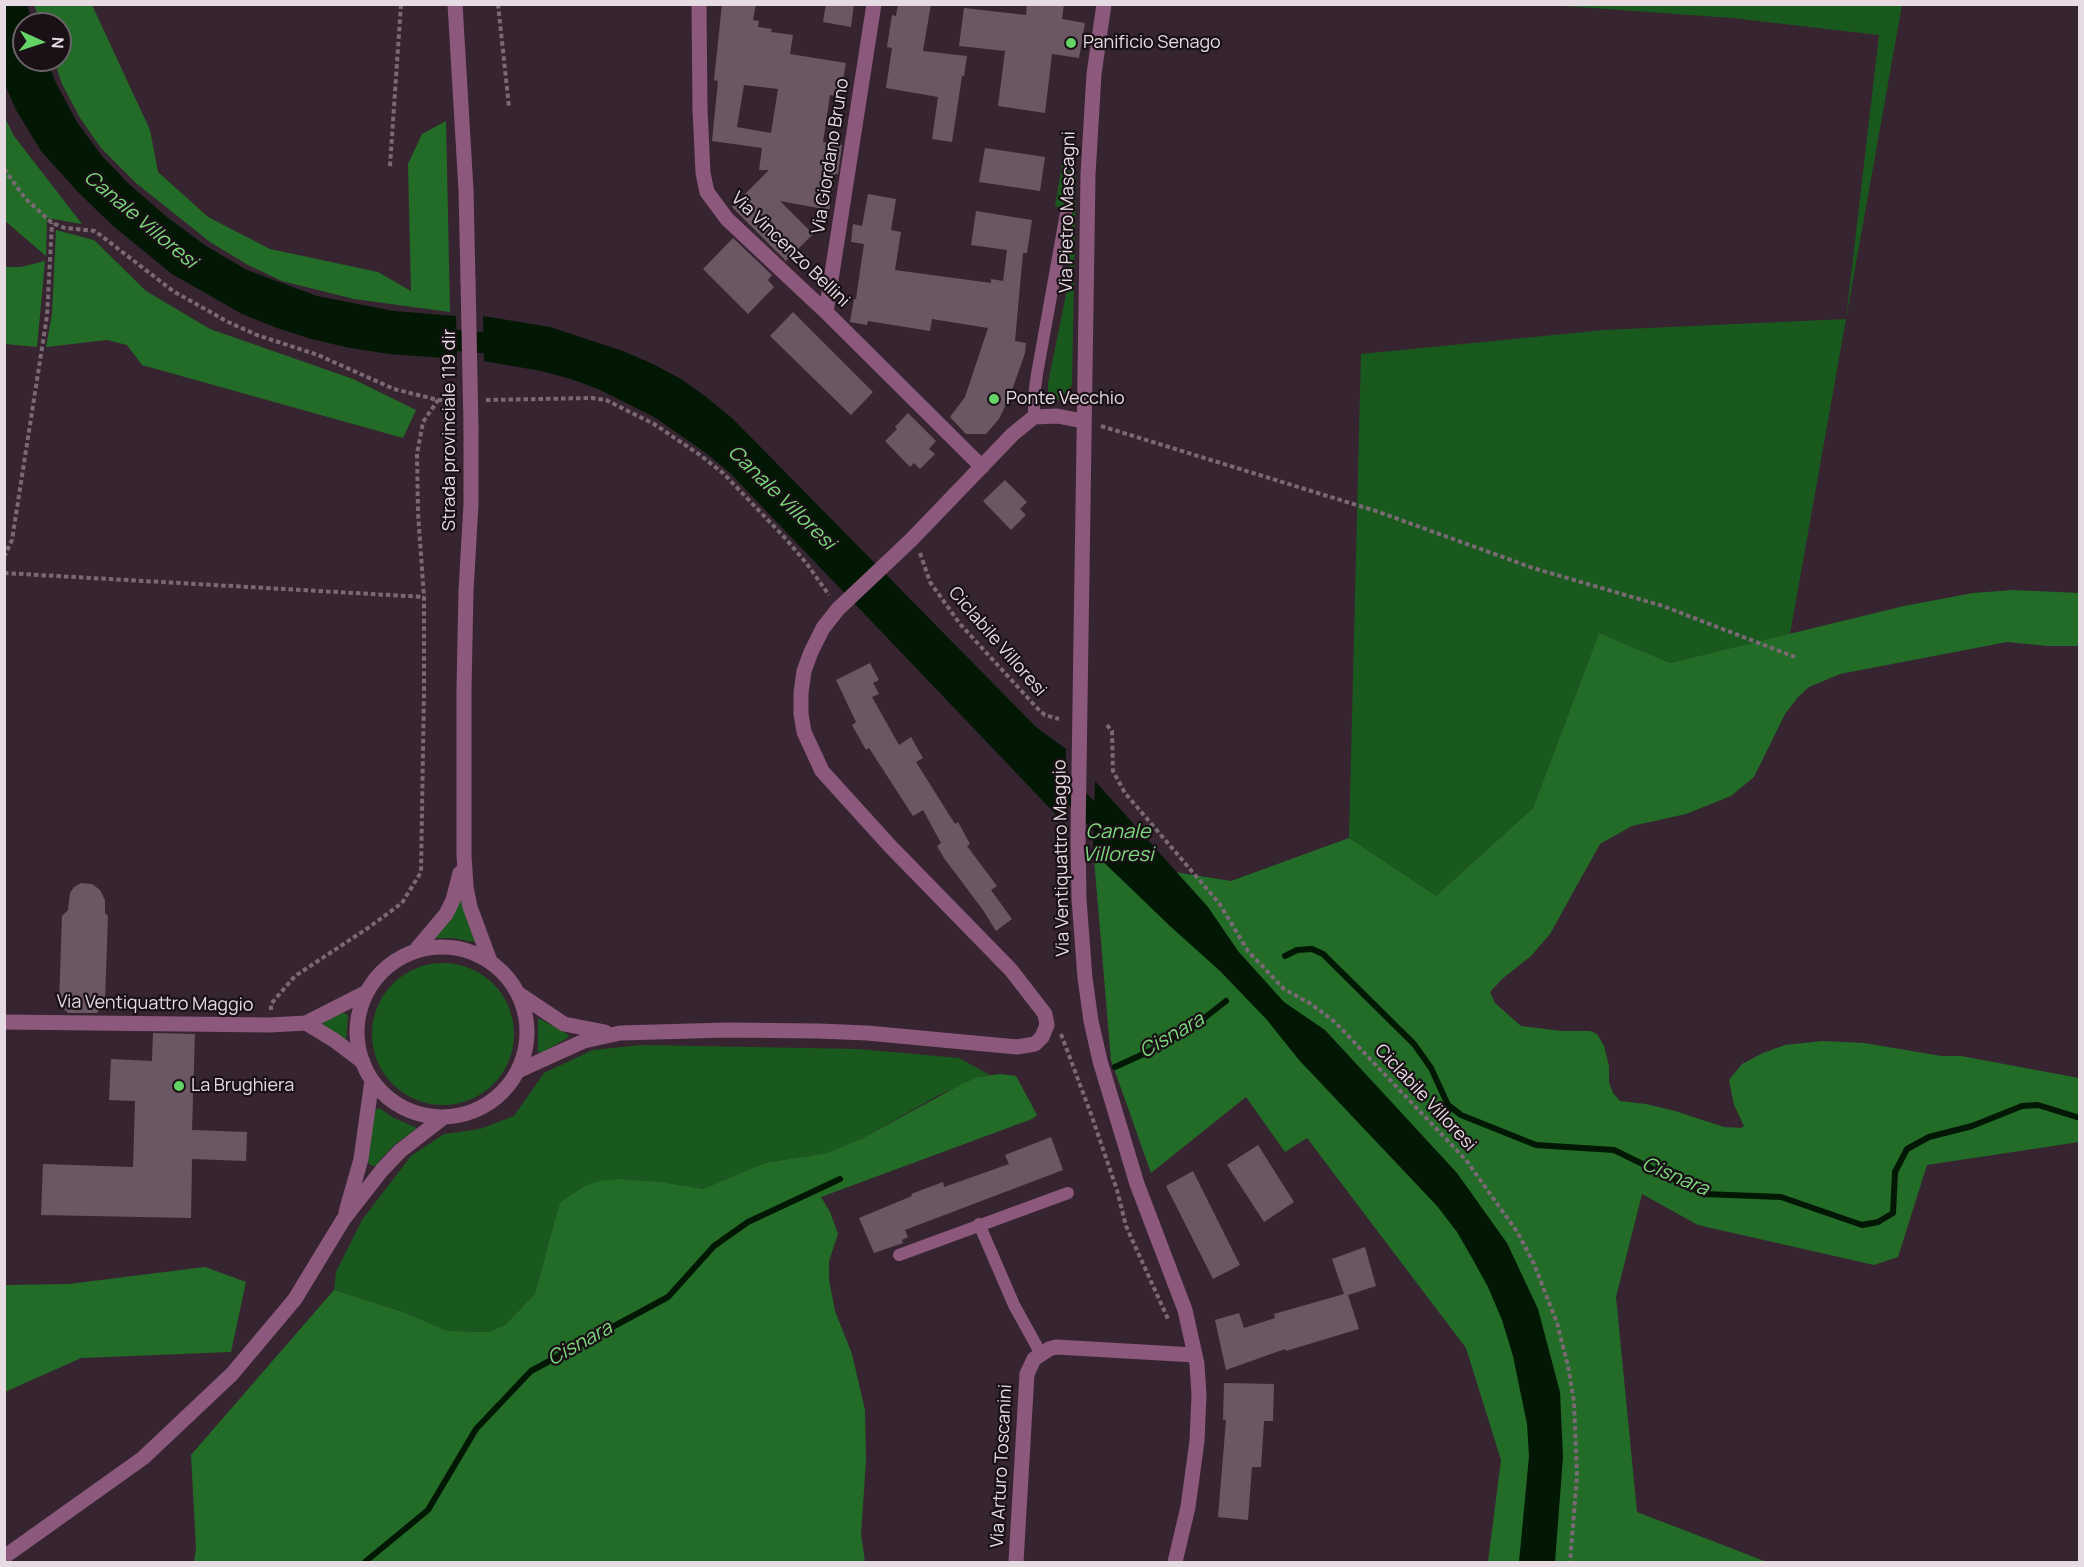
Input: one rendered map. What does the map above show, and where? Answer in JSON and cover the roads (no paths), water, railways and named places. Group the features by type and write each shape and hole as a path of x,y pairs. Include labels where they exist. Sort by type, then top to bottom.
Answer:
{"street":[{"name":"Strada provinciale 119 dir","path":"455,4 466,190 471,428 464,678 464,855 470,907 490,961"},
{"name":"Via Vincenzo Bellini","path":"699,4 700,109 703,173 707,192 727,219 826,312 982,467"},
{"name":"Via Giordano Bruno","path":"826,312 874,4"},
{"name":"Via Pietro Mascagni","path":"1083,420 1090,117 1104,4"},
{"path":"519,994 564,1024 601,1032 818,1031 867,1033 1017,1047 1035,1044 1042,1037 1047,1025 1045,1014 1011,970 822,771 804,732 801,714 804,671 823,628 838,609 911,540 1013,434 1034,417 1057,416 1083,420"},
{"name":"Via Ventiquattro Maggio","path":"1083,420 1078,837 1081,937 1091,1021 1111,1104 1137,1184 1185,1310 1196,1355 1197,1441 1188,1507 1175,1563"},
{"name":"Strada provinciale 119 dir","path":"416,951 446,914 453,900 464,855"},
{"path":"446,946 476,953 490,961 511,981 525,1009 528,1032 524,1056 518,1071 505,1090 488,1104 460,1116 428,1116 411,1112 396,1104 372,1080 359,1048 358,1019 367,992 387,967 400,957 416,951 446,946"},
{"name":"Via Ventiquattro Maggio","path":"4,1022 270,1025 306,1023 367,992"},
{"path":"306,1023 363,1062"},
{"path":"518,1071 584,1041 620,1033"},
{"path":"343,1220 361,1159 372,1080"},
{"path":"4,1557 143,1458 232,1374 295,1299 343,1220 382,1170 400,1151 444,1117"},
{"path":"1041,1354 1056,1347 1196,1355"},
{"name":"Via Arturo Toscanini","path":"1017,1563 1027,1374 1029,1365 1041,1354"}],"lane":[{"path":"1034,417 1037,374 1066,213"},
{"path":"899,1255 1068,1192"},
{"path":"979,1224 1014,1305 1041,1354"}],"water":[{"name":"Canale Villoresi","path":"4,5 27,5 29,12 12,12 12,72 52,72 77,122 102,156 130,185 167,217 206,246 247,270 317,296 394,311 456,316 457,359 389,354 311,339 242,314 172,274 112,225 41,151 16,110 5,85"},
{"name":"Canale Villoresi","path":"483,316 550,327 623,351 681,379 732,418 1036,727 1066,749 1064,823 728,471 654,417 598,389 541,371 484,361"},
{"name":"Canale Villoresi","path":"1095,781 1208,907 1238,951 1284,1002 1325,1030 1457,1173 1507,1243 1538,1309 1560,1392 1563,1457 1555,1562 1519,1562 1529,1456 1527,1424 1513,1356 1502,1320 1488,1287 1457,1232 1437,1206 1299,1060 1267,1020 1220,971 1093,852"}],"waterway":[{"name":"Canale Villoresi","path":"428,338 510,345"},
{"name":"Canale Villoresi","path":"1045,765 1113,836"},
{"name":"Cisnara","path":"1285,956 1297,950 1312,949 1323,954 1414,1044 1431,1068 1448,1105 1461,1115 1536,1145 1614,1150 1704,1194 1781,1197 1862,1225 1878,1222 1893,1213 1895,1172 1907,1149 1929,1137 1972,1126 2022,1106 2038,1105 2080,1118"},
{"name":"Cisnara","path":"1115,1067 1193,1027 1226,1001"},
{"name":"Cisnara","path":"365,1562 428,1510 476,1429 531,1371 668,1297 714,1246 748,1222 840,1179"}],"place":[{"name":"Panificio Senago","path":"1071,43"},
{"name":"Ponte Vecchio","path":"994,399"},
{"name":"La Brughiera","path":"179,1086"}]}
